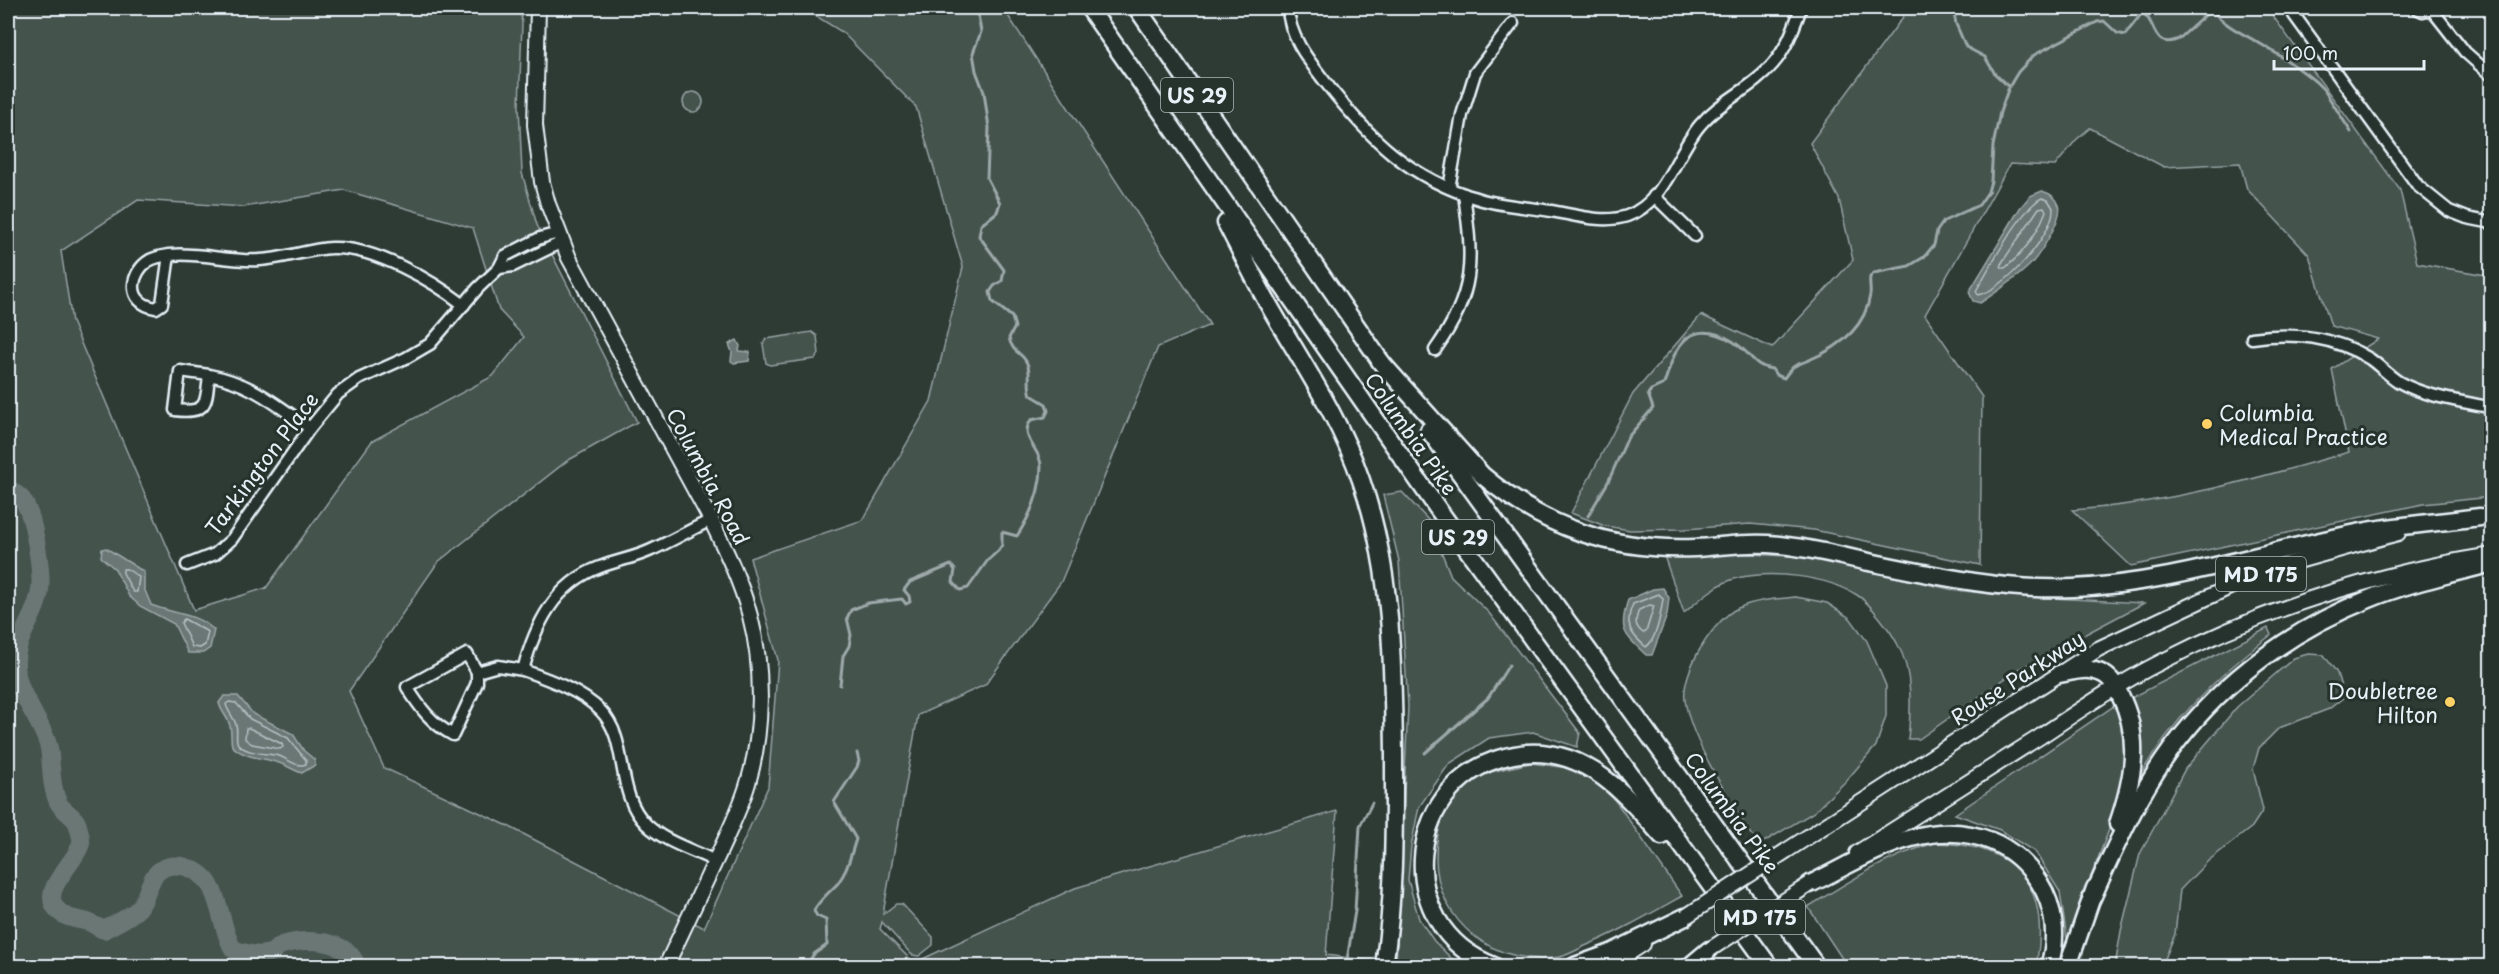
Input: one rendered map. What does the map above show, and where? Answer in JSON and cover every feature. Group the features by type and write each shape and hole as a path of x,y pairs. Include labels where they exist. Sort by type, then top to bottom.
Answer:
{"highway":[{"name":"Columbia Pike","path":"1089,8 1437,509 1769,966"},
{"name":"Columbia Pike","path":"1137,8 1380,361 1816,966"},
{"path":"1194,161 1266,299 1343,436 1361,480 1380,547 1390,631 1394,762 1391,901 1384,966"},
{"path":"1380,361 1482,475 1497,488 1564,528 1607,541 1679,548 1767,544 1827,553 1978,584 2074,588 2163,576 2368,531 2486,517"},
{"path":"2092,898 2142,795 2161,764 2206,707 2232,682 2281,644 2342,610 2404,587 2492,563"},
{"path":"2059,674 2093,670 2107,675 2126,707 2133,728 2135,751 2132,776 2068,966"},
{"path":"1494,966 1460,948 1437,920 1425,889 1422,852 1431,820 1447,792 1473,770 1503,757 1537,753 1553,754 1583,765 1599,774 1640,811 1728,910"},
{"path":"1810,884 1909,837 1949,832 1982,837 2008,850 2022,861 2035,875 2045,892 2054,927 2054,944 2049,966"},
{"path":"1575,966 1611,953 1685,916"},
{"path":"1787,925 1826,966"},
{"path":"1754,946 1764,966"},
{"path":"1690,966 1709,950"}],"main road":[{"name":"Columbia Road","path":"538,8 535,125 538,155 548,204 561,238 590,299 711,520 742,589 751,618 760,673 756,739 750,773 737,813 666,966"},
{"name":"Rouse Parkway","path":"1609,966 2098,649 2185,606 2291,563 2369,540 2486,517"},
{"name":"MD 175","path":"1683,966 2116,687 2159,663 2250,620 2308,600 2375,580 2492,555"}],"street":[{"path":"1288,8 1289,22 1301,48 1355,120 1376,141 1416,172 1464,194 1499,203 1612,219 1636,211 1654,196 1700,125 1718,108 1757,81 1773,64 1784,49 1801,8"},
{"path":"2289,8 2418,186 2449,211 2467,218 2492,223"},
{"path":"2416,8 2423,11 2434,9 2465,52 2492,76"},
{"path":"1449,188 1462,115 1475,73 1513,23"},
{"path":"1435,350 1461,307 1471,270 1464,194"},
{"path":"1654,196 1695,236"},
{"name":"Tarkington Place","path":"187,565 214,554 232,539 328,404 349,386 419,352 441,334 478,288 499,268 505,256 540,238 561,238"},
{"path":"169,255 162,304 156,308 140,304 136,299 134,289 140,272 150,261 169,255 194,254 260,260 319,250 347,248 376,256 425,279 445,290 464,305"},
{"path":"2252,338 2280,334 2318,338 2357,351 2398,381 2417,389 2492,408"},
{"path":"209,375 234,380 248,386 310,428"},
{"path":"523,670 542,617 557,596 577,579 599,567 647,552 711,520"},
{"path":"467,654 477,672 477,682 453,735 439,727 427,716 407,687 467,654"},
{"path":"477,672 498,666 523,670 577,695 601,711 617,740 622,776 630,801 646,824 664,837 715,861"}],"shaded area":[{"path":"8,8 520,8 522,24 519,106 522,173 537,225 637,422 567,461 438,562 349,691 384,768 506,825 704,928 768,787 778,660 750,558 863,520 931,401 963,267 916,107 842,32 803,8 1003,8 1210,325 1158,347 1061,582 985,685 918,715 883,914 896,904 902,904 933,937 933,945 919,956 912,955 882,922 880,929 914,963 1075,888 1337,811 1326,955 1373,961 1372,966 8,966","holes":["344,190 473,228 499,310 524,337 493,376 372,441 266,588 194,610 72,322 61,251 138,200 244,207"]},
{"path":"1901,8 2267,8 2400,190 2417,263 2491,276 2491,497 2423,504 2131,566 2072,510 2177,496 2247,480 2349,452 2332,369 2378,339 2331,326 2309,255 2247,189 2240,163 2164,167 2090,128 2076,140 2055,166 2010,164 1925,315 1982,397 1980,565 1814,530 1750,524 1630,530 1605,526 1571,513 1633,394 1701,315 1772,348 1853,260 1839,199 1810,143 1903,17"},
{"path":"693,92 700,95 703,102 700,109 693,112 686,109 683,102 686,95"},
{"path":"812,332 817,336 819,354 815,359 770,365 766,363 763,344 766,339"},
{"path":"1402,492 1429,521 1451,576 1489,613 1580,733 1577,747 1533,732 1489,738 1449,764 1419,807 1411,846 1408,880 1419,919 1434,941 1452,959 1464,966 1396,966 1408,706 1399,561 1383,495"},
{"path":"1734,553 1805,557 1954,590 2014,596 2144,603 2016,671 1919,739 1908,739 1910,691 1903,656 1885,625 1868,604 1857,595 1844,588 1815,579 1782,575 1751,576 1722,584 1684,613 1664,556"},
{"path":"1796,597 1827,603 1850,618 1867,641 1886,686 1886,716 1876,746 1846,781 1814,812 1762,843 1749,832 1702,750 1689,716 1685,689 1693,662 1701,648 1709,635 1728,614 1752,603"},
{"path":"2268,628 2271,635 2232,666 2180,718 2138,779 2139,728 2131,698"},
{"path":"2308,654 2324,655 2337,673 2344,697 2329,709 2279,728 2259,748 2253,769 2263,810 2252,827 2208,861 2180,890 2175,934 2162,966 2115,966 2140,854 2185,769 2237,707 2294,658"},
{"path":"2117,704 2126,734 2129,768 2115,814 2067,939 2060,892 2035,852 2000,830 1955,814"},
{"path":"1531,763 1569,768 1599,782 1617,803 1682,896 1622,929 1560,957 1536,959 1514,955 1493,948 1474,936 1458,921 1446,902 1439,881 1436,857 1440,827 1452,800 1466,784 1488,773"},
{"path":"1935,843 1963,845 1987,851 2007,861 2022,875 2032,892 2038,913 2039,938 2036,966 1847,966 1808,907 1885,862"}],"water":[{"path":"2042,191 2050,194 2056,200 2060,211 2044,246 2029,266 2011,281 1980,303 1973,301 1969,292 2020,208 2030,196"},
{"path":"737,340 740,346 739,351 750,352 749,361 734,363 731,361 732,352 729,344"},
{"path":"106,548 144,572 144,588 151,605 200,620 214,630 210,648 203,653 188,653 174,624 140,606 129,596 115,569 101,557 102,549"},
{"path":"1663,588 1669,598 1667,615 1652,655 1646,655 1632,642 1625,631 1625,610 1628,600 1653,589"},
{"path":"224,696 238,696 253,714 293,734 304,751 315,760 315,765 302,773 282,764 249,756 237,750 232,746 231,729 219,703"}],"waterway":[{"path":"840,685 843,656 849,646 851,635 847,618 851,610 868,603 902,599 906,604 910,602 904,590 910,582 951,565 955,570 953,582 960,590 968,588 1002,545 1002,532 1017,536 1030,512 1039,485 1040,460 1027,432 1031,420 1045,417 1048,411 1046,404 1031,395 1028,366 1011,344 1009,338 1015,327 1012,317 992,301 990,292 1002,281 1004,270 979,236 981,225 997,212 1000,203 987,178 989,128 984,92 976,71 973,53 981,32 977,8"},
{"path":"1953,8 1956,24 1966,47 1985,57 1995,74 2009,87"},
{"path":"1588,516 1608,482 1628,437 1653,408 1648,394 1651,390 1664,384 1675,353 1687,338 1702,332 1726,338 1740,347 1754,361 1772,369 1776,375 1784,378 1795,366 1840,343 1856,327 1867,307 1870,277 1874,273 1909,266 1924,257 1934,245 1937,231 1944,221 1979,205 1988,192 1991,181 1993,146 2000,112 2009,87 2018,72 2034,55 2097,22 2104,21 2117,33 2125,35 2142,13 2147,17 2159,38 2170,42 2179,39 2213,8"},
{"path":"2211,9 2230,26 2285,59 2316,82 2324,90 2351,132"},
{"path":"8,487 22,499 26,507 34,531 40,575 37,604 17,651 19,684 41,726 49,748 55,795 60,805 77,822 81,839 78,852 54,888 52,897 54,906 65,916 88,922 104,930 139,908 155,875 161,870 168,866 184,867 199,873 210,885 233,949 261,955 270,953 282,945 302,941 325,942 344,950 357,966"},
{"path":"1425,753 1488,698 1509,665"},
{"path":"809,966 808,963 814,954 827,945 826,920 817,916 814,911 841,878 856,839 834,802 857,767 859,761 857,753"},
{"path":"1346,966 1355,911 1360,826 1372,803"}],"place":[{"name":"Columbia Medical Practice","path":"2207,424"},
{"name":"Doubletree Hilton","path":"2450,702"}]}
